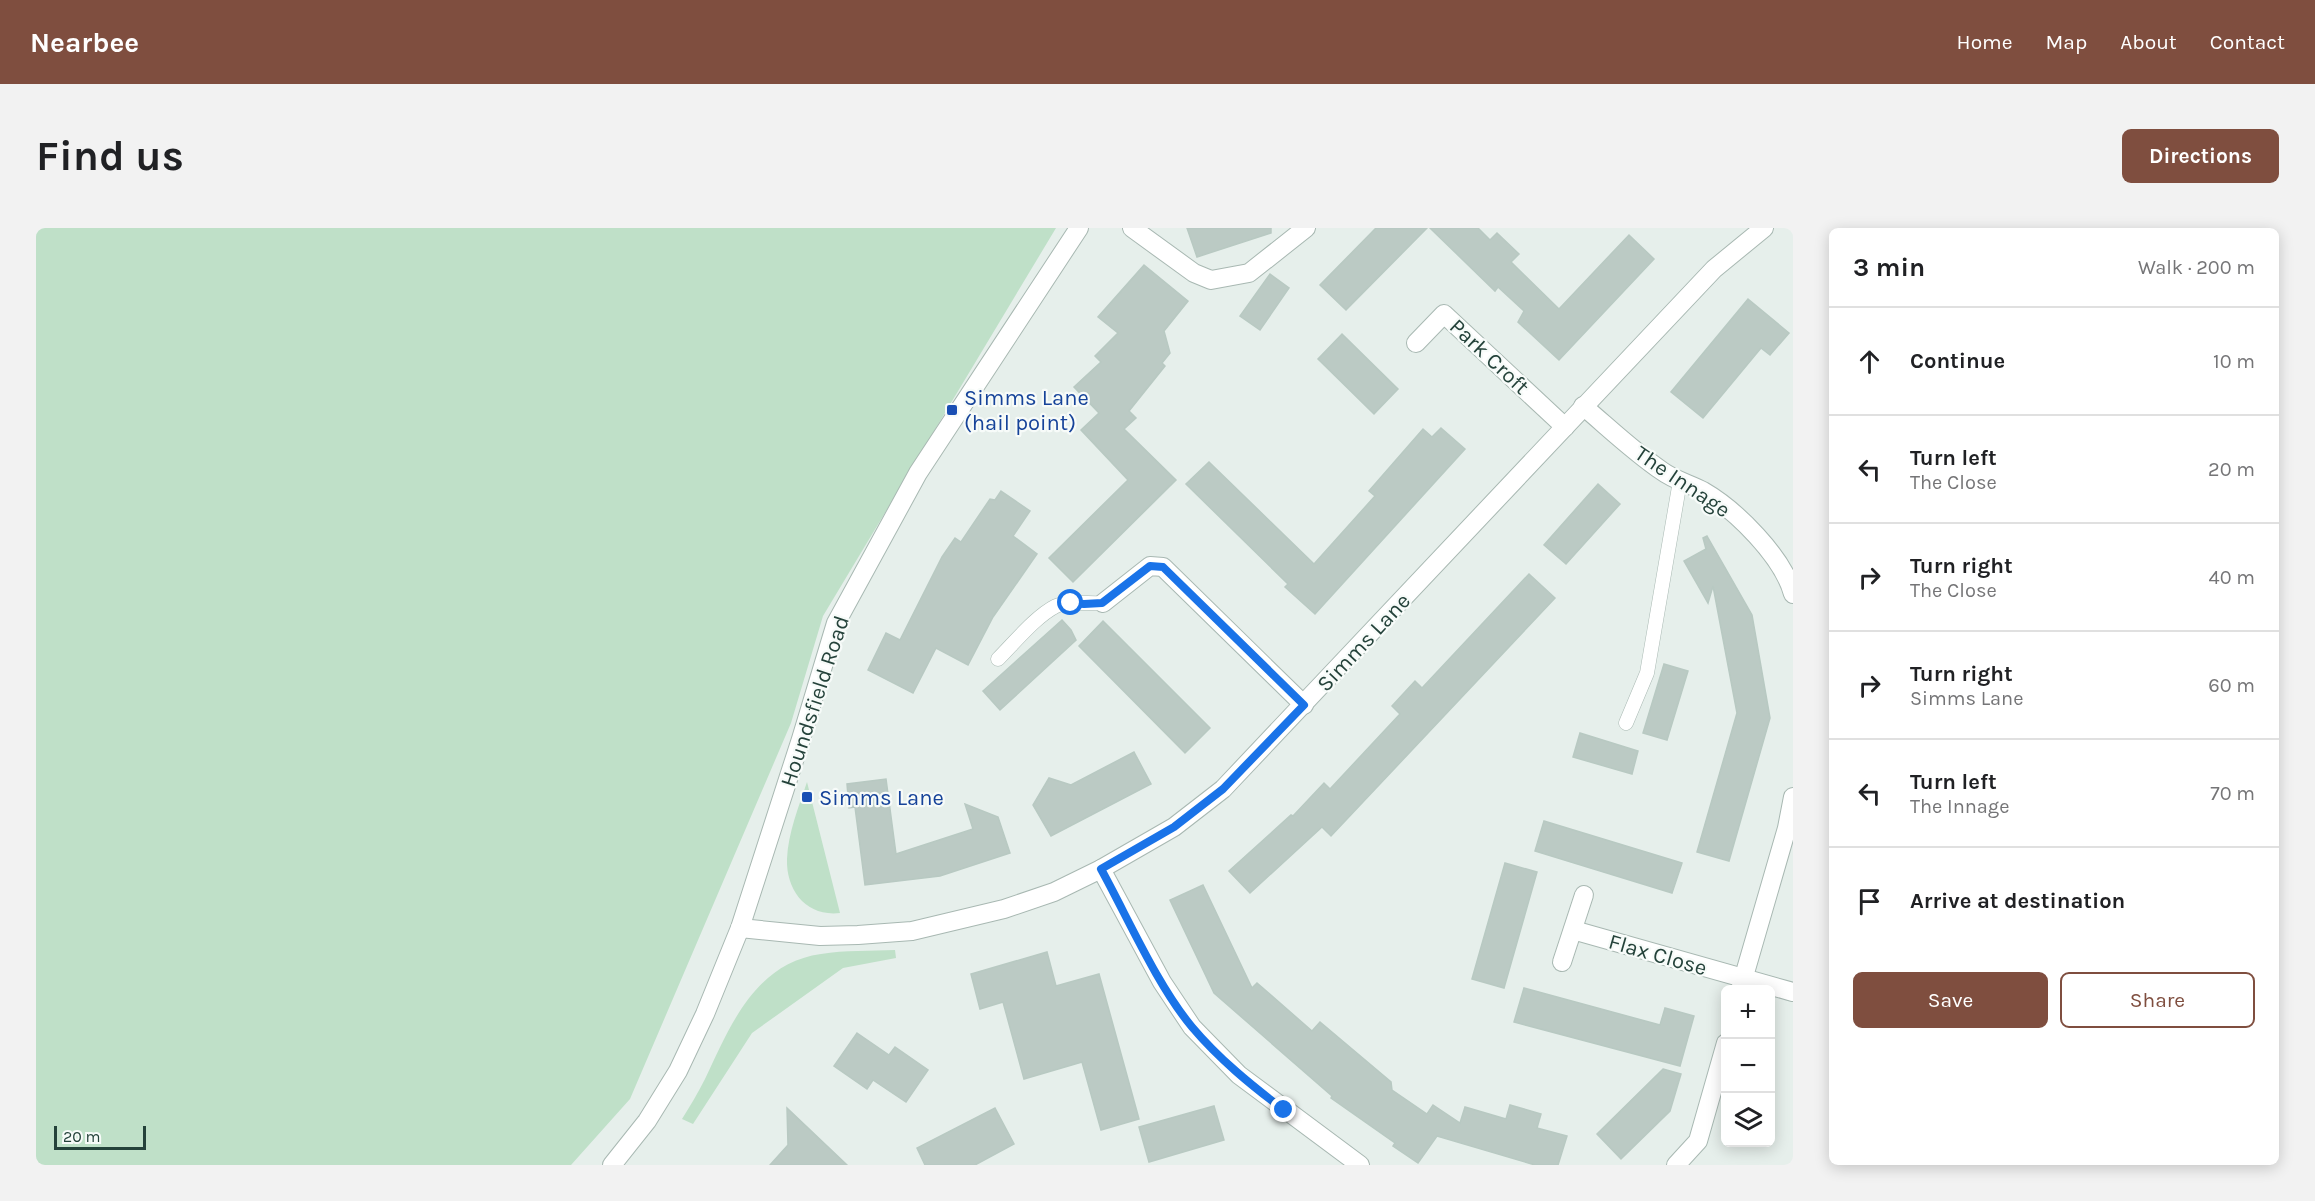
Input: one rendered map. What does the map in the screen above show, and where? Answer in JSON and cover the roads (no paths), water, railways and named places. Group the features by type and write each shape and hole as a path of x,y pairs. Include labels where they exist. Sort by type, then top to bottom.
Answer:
{"street":[{"name":"Houndsfield Road","path":"612,1165 647,1120 678,1071 705,1014 740,928 836,623 918,473 1079,228"},
{"path":"1132,228 1194,273 1211,280 1248,273 1306,228"},
{"name":"Simms Lane","path":"740,928 820,936 912,931 1004,909 1054,892 1101,869 1174,827 1223,789 1714,269 1764,228"},
{"name":"Park Croft","path":"1416,343 1444,314 1565,427"},
{"name":"The Innage","path":"1583,406 1663,473 1703,491 1731,510 1762,542 1790,584 1793,594"},
{"path":"1102,603 1150,566 1163,567 1304,705"},
{"path":"1741,984 1787,828 1793,797"},
{"path":"1101,869 1162,982 1192,1027 1239,1075 1360,1165"},
{"path":"1562,962 1584,895"},
{"name":"Flax Close","path":"1573,930 1741,984 1793,992"},
{"path":"1676,1165 1698,1141 1721,1058"}],"lane":[{"path":"1626,723 1647,673 1680,481"},
{"path":"998,659 1030,627 1057,606 1071,603 1102,603"}],"place":[{"name":"Simms Lane (hail point)","path":"952,410"},
{"name":"Simms Lane","path":"807,797"}]}
